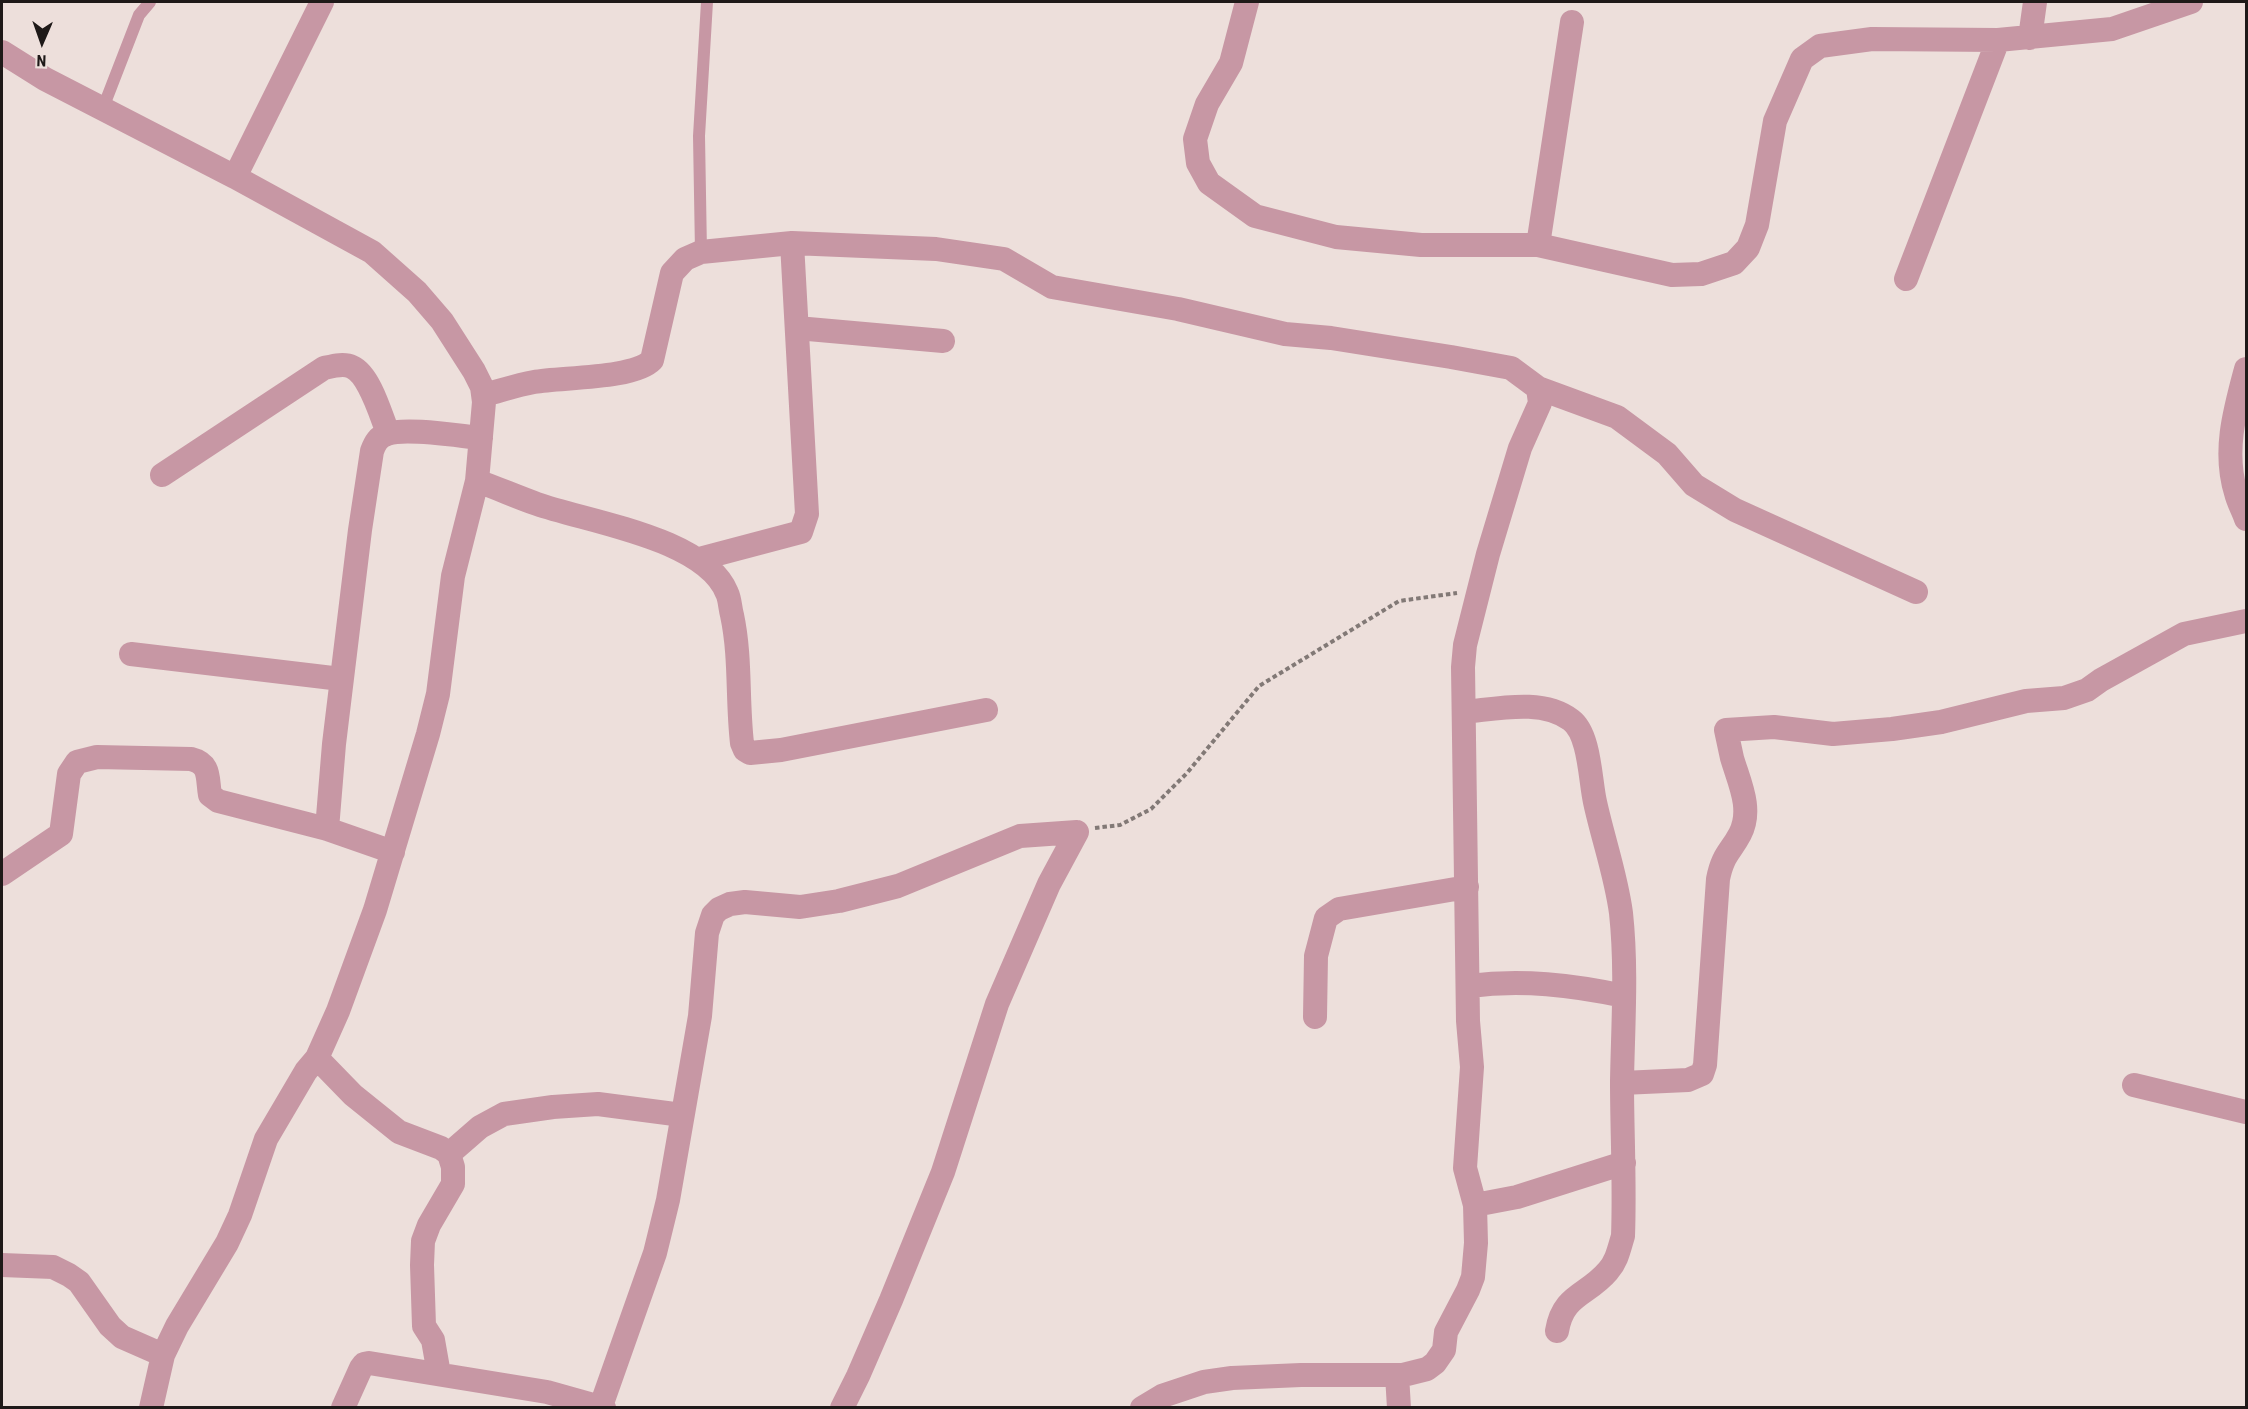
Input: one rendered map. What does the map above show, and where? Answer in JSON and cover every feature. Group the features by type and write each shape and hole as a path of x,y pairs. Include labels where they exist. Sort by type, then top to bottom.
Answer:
{"street":[{"path":"235,177 322,2"},
{"path":"1247,2 1231,63 1207,104 1195,139 1198,162 1209,183 1255,216 1336,237 1421,245 1538,245 1672,275 1701,274 1734,263 1748,248 1757,225 1775,121 1802,59 1820,46 1872,39 1998,40 2112,30 2191,2"},
{"path":"2030,38 2035,2"},
{"path":"1538,245 1572,22"},
{"path":"1906,279 1998,40"},
{"path":"2,52 45,79 362,245 417,292 442,321 474,371 484,395 477,481 453,576 438,694 375,910 342,1000 317,1058 306,1071 266,1139 240,1215 227,1243 163,1354 151,1407"},
{"path":"484,395 534,382 628,372 648,365 652,360 672,273 685,259 701,252 792,243 936,249 1004,259 1053,287 1178,309 1285,334 1330,338 1510,368 1538,388 1617,417 1667,454 1694,485 1735,510 1916,592"},
{"path":"699,559 801,532 807,514 792,243"},
{"path":"797,328 943,341"},
{"path":"162,475 324,368 341,364 354,367 369,386 388,434"},
{"path":"2247,369 2231,426 2230,467 2236,493 2247,519"},
{"path":"1142,1407 1162,1396 1203,1382 1232,1378 1397,1375 1427,1369 1441,1355 1446,1332 1468,1290 1473,1276 1476,1250 1475,1205 1465,1168 1472,1086 1468,1021 1465,645 1478,591 1520,448 1540,404 1538,388"},
{"path":"327,828 341,679 370,462 375,442 388,434 402,432 481,438"},
{"path":"477,481 537,504 673,546 699,559 717,575 727,593 739,663 742,743 745,750 750,753 782,750 986,710"},
{"path":"1622,1083 1688,1080 1702,1074 1705,1065 1718,879 1722,861 1740,833 1745,817 1743,792 1726,730 1774,727 1833,734 1892,729 1941,722 2026,701 2064,698 2087,690 2184,634 2247,621"},
{"path":"131,654 341,679"},
{"path":"1464,712 1524,707 1543,709 1562,715 1577,727 1584,740 1595,802 1617,889 1625,955 1622,1083 1623,1236 1617,1257 1607,1272 1570,1302 1559,1317 1557,1331"},
{"path":"2,874 62,834 69,774 77,762 97,757 191,759 200,762 205,767 210,795 218,801 327,828 393,852"},
{"path":"343,1407 364,1364 547,1392 603,1407 655,1252 668,1200 700,1016 707,933 713,915 720,909 745,902 800,907 839,901 898,886 1011,839 1028,835 1077,831"},
{"path":"842,1407 887,1311 943,1172 997,1004 1049,884 1077,831"},
{"path":"1315,1017 1317,956 1326,918 1340,909 1467,887"},
{"path":"1469,986 1495,982 1535,982 1624,996"},
{"path":"317,1058 353,1095 399,1132 441,1148 448,1154 453,1167 453,1184 451,1191 429,1225 423,1242 422,1265 424,1326 433,1341 439,1374"},
{"path":"2134,1085 2247,1112"},
{"path":"448,1154 480,1128 504,1114 598,1104 682,1115"},
{"path":"1475,1205 1517,1197 1623,1163"},
{"path":"2,1265 53,1268 69,1275 79,1282 110,1326 122,1337 163,1354"},
{"path":"1397,1375 1399,1407"}],"lane":[{"path":"103,108 139,15 150,2"},
{"path":"701,252 699,136 707,2"}],"path":[{"path":"1077,831 1120,825 1151,809 1187,773 1259,686 1370,617 1399,601 1478,591"}]}
